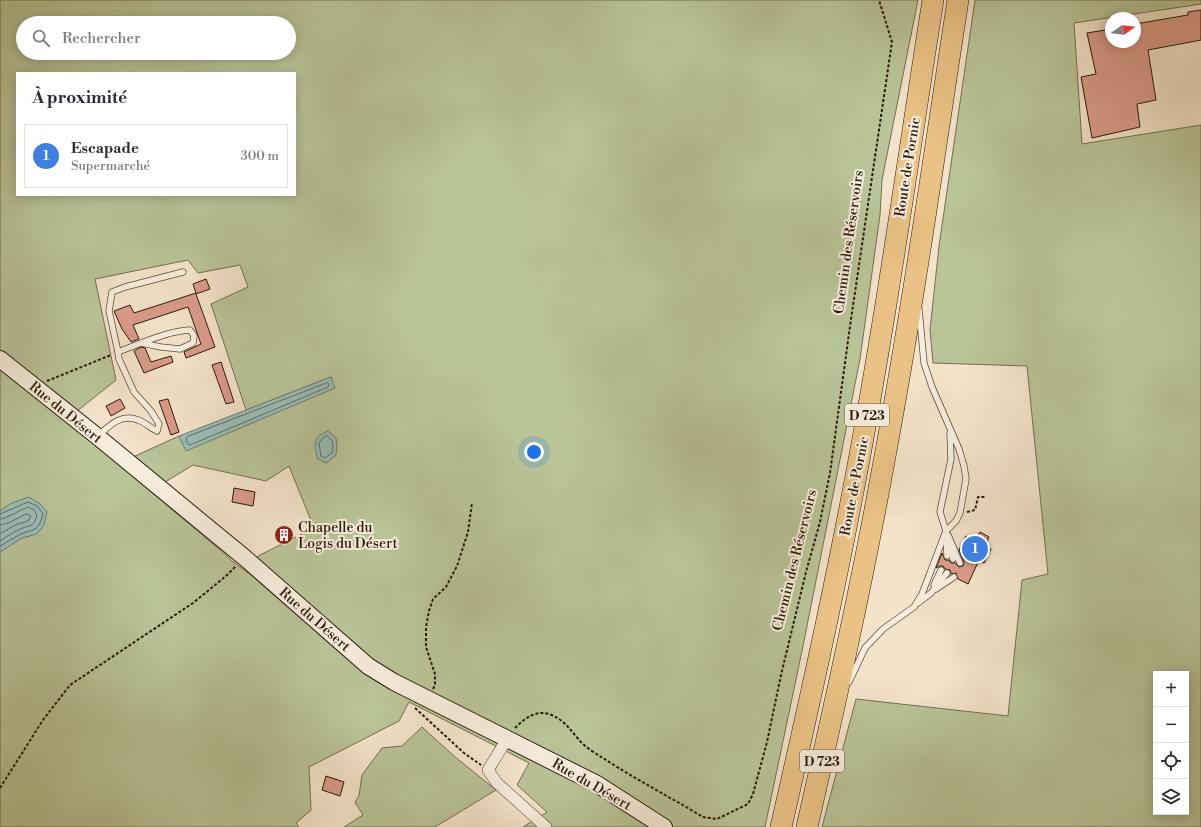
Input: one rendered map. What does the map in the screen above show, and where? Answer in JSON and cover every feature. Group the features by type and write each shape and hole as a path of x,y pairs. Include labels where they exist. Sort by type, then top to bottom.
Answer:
{"highway":[{"name":"Route de Pornic","path":"781,827 830,609 857,474 890,278 932,0"},
{"name":"Route de Pornic","path":"807,827 838,703 883,467 926,226 958,0"}],"street":[{"name":"Rue du Désert","path":"0,359 98,437 245,558 379,674 597,784 664,827"},
{"path":"507,739 488,770 498,783 546,827"}],"lane":[{"path":"98,437 112,424 129,417 139,420 149,428 157,430 159,424 152,411 134,392 118,359 118,352 109,311 112,292 125,287 183,272"},
{"path":"914,607 922,594 946,531 956,521 960,513 966,479 964,466 950,428 932,387 924,363 919,303"},
{"path":"118,352 141,343 170,333 183,330 190,330 194,336 193,343 180,349 141,343"},
{"path":"950,428 951,459 940,512 953,559"},
{"path":"946,531 947,556"},
{"path":"946,531 960,563"},
{"path":"931,593 941,570"},
{"path":"931,593 947,573"},
{"path":"848,686 865,648 884,629 954,577"}],"path":[{"name":"Chemin des Réservoirs","path":"507,739 521,722 529,716 538,713 548,714 560,719 582,743 603,758 703,817 717,819 748,804 753,794 764,753 781,675 806,572 820,522 830,473 892,42 879,0"},
{"path":"34,386 118,352"},
{"path":"960,513 975,510 978,497 985,497"},
{"path":"428,698 434,685 436,674 426,647 426,627 429,611 433,599 446,587 457,566 468,532 472,503"},
{"path":"0,788 43,720 70,684 193,603 245,558"},
{"path":"415,708 464,753 488,770"}],"green space":[{"path":"0,0 918,0 882,180 880,215 860,359 803,646 765,827 523,827 547,812 517,785 529,763 409,702 399,721 309,767 311,810 296,823 299,827 0,827","holes":["188,260 198,273 240,265 248,287 211,304 246,410 331,377 186,450 179,436 133,457 162,484 193,465 266,481 289,466 314,528 258,556 248,573 66,420 116,380 95,279"]},
{"path":"975,0 1201,0 1201,4 1141,13 1105,12 1105,18 1074,23 1082,144 1201,125 1201,827 822,827 856,699 1008,716 1022,580 1048,574 1027,366 933,363 930,330 939,246"},
{"path":"422,727 454,756 496,790 435,827 344,827 363,815 355,802 359,796 362,775 382,748 402,746"}],"water":[{"path":"331,377 335,388 186,451 179,436"},
{"path":"328,431 336,438 337,447 336,455 326,463 318,459 315,446 319,436"},
{"path":"28,497 39,503 47,512 44,525 37,534 22,538 0,552 0,511 10,504"}],"building":[{"path":"1201,10 1201,40 1148,50 1156,100 1137,104 1140,127 1092,138 1081,77 1096,74 1087,33 1105,30 1105,48 1141,48 1141,23 1188,15 1188,12"},
{"path":"206,279 210,289 196,294 215,347 186,358 184,352 201,344 188,307 133,325 139,339 131,342 122,329 114,311 130,305 134,313 196,293 193,284"},
{"path":"141,347 145,348 151,362 171,356 173,362 144,373 134,351"},
{"path":"221,362 234,402 226,404 212,365"},
{"path":"120,399 125,408 111,416 106,406"},
{"path":"168,399 179,432 171,435 159,401"},
{"path":"234,488 255,492 253,506 232,502"},
{"path":"980,532 989,537 985,546 991,549 984,563 979,560 968,584 958,579 956,573 951,574 950,570 945,569 943,566 936,568 942,553 945,560 955,563 959,567 963,566 964,562 959,550 966,536 975,540"},
{"path":"326,776 344,782 340,796 322,790"}],"place":[{"name":"Chapelle du Logis du Désert","path":"284,535"},
{"name":"Escapade","path":"975,549"}]}
